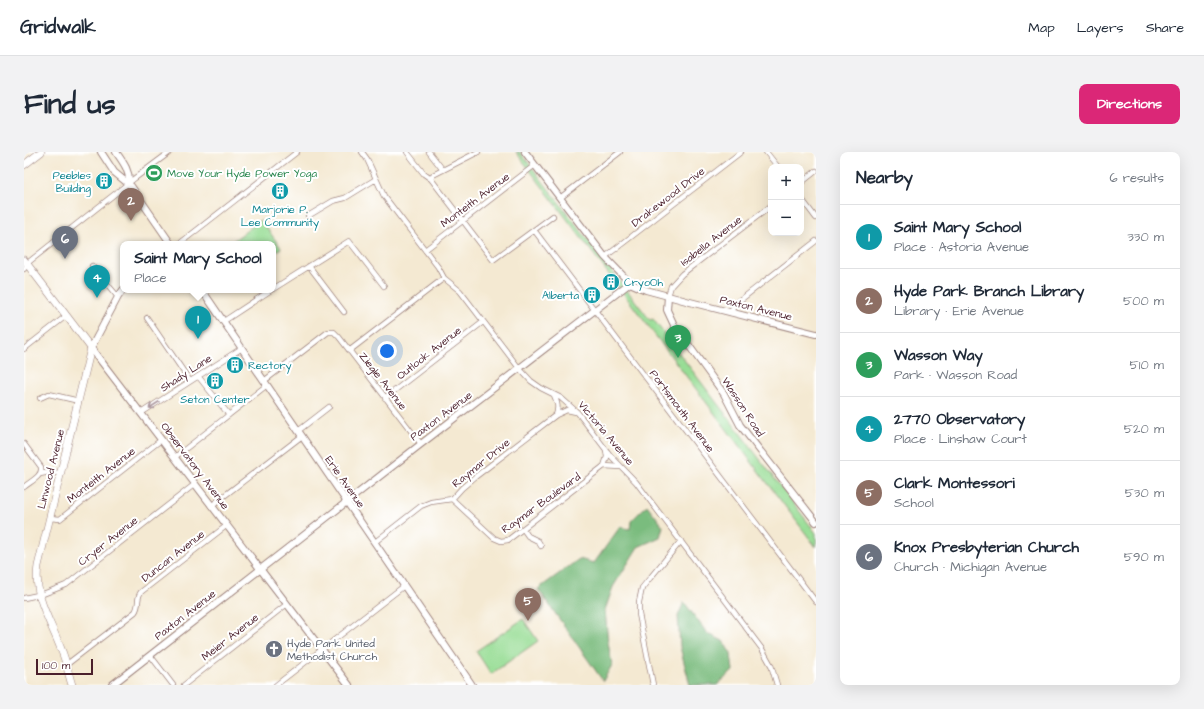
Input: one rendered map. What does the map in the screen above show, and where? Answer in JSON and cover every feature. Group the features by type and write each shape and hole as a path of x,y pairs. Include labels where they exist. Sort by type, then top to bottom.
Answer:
{"main road":[{"path":"24,165 40,152"},
{"name":"Observatory Avenue","path":"25,264 91,348"},
{"name":"Linwood Avenue","path":"72,685 62,651 38,595 37,573 91,348"}],"street":[{"path":"101,152 114,172 129,184 169,241"},
{"path":"116,152 124,164 128,174 129,184"},
{"path":"25,264 170,152"},
{"path":"183,241 297,152"},
{"name":"Victoria Avenue","path":"362,152 367,159 384,196 425,250 444,278 460,291 531,381 570,404 578,412 606,450 636,482 762,649 771,665 777,685"},
{"path":"406,152 424,174 431,179 493,260 553,216"},
{"path":"430,152 443,170"},
{"path":"431,179 433,175 478,152"},
{"path":"525,152 606,257 630,283"},
{"path":"560,198 620,152"},
{"name":"Drakewood Drive","path":"606,257 741,152"},
{"path":"766,152 776,164"},
{"path":"114,172 123,170 124,164"},
{"name":"Monteith Avenue","path":"425,250 535,165"},
{"path":"804,181 816,171"},
{"path":"308,216 333,201 345,198 376,179"},
{"path":"802,200 816,218"},
{"name":"Isabella Avenue","path":"668,296 672,286 678,278 768,208"},
{"name":"Portsmouth Avenue","path":"534,230 816,602"},
{"path":"276,287 349,241 384,286"},
{"path":"731,313 734,305 816,241"},
{"path":"92,266 118,297"},
{"path":"309,266 344,312"},
{"path":"350,351 444,278"},
{"name":"Paxton Avenue","path":"112,685 420,444 630,283 646,290 816,334"},
{"path":"91,348 121,293"},
{"name":"Erie Avenue","path":"204,293 472,685"},
{"path":"224,321 266,293"},
{"name":"Wasson Road","path":"668,296 667,310 674,325 724,394 740,425 816,522"},
{"path":"24,348 66,316"},
{"path":"147,318 190,381"},
{"name":"Outlook Avenue","path":"385,398 483,322"},
{"name":"Ziegle Avenue","path":"265,383 330,331 337,334 420,444"},
{"name":"Observatory Avenue","path":"91,348 349,685"},
{"name":"Shady Lane","path":"141,413 242,348"},
{"path":"198,376 229,415"},
{"path":"174,457 229,415 265,383"},
{"path":"40,398 49,394 79,401"},
{"path":"554,394 558,404 556,415"},
{"path":"211,506 300,433 329,407"},
{"name":"Raymar Drive","path":"375,542 422,506 431,502 452,499 475,477 562,411 567,410 578,412"},
{"name":"Monteith Avenue","path":"50,518 60,519 161,440"},
{"path":"24,444 41,466 50,472"},
{"path":"606,450 607,458 604,466 621,467"},
{"path":"40,474 42,470 41,466"},
{"name":"Raymar Boulevard","path":"452,499 497,540 508,540 604,466"},
{"path":"24,486 40,474 50,472 60,473"},
{"name":"Cryer Avenue","path":"24,598 38,595 66,585 195,484"},
{"name":"Duncan Avenue","path":"66,665 136,612 138,607 138,597 141,592 226,526"},
{"path":"523,529 528,536 538,541 541,546"},
{"path":"653,685 638,602 642,588 681,541"},
{"path":"276,685 404,586"},
{"name":"Meier Avenue","path":"184,685 287,604"},
{"path":"150,655 173,685"}],"green space":[{"path":"516,152 520,152 650,320 653,319 816,533 816,547"},
{"path":"261,220 276,241 233,241"},
{"path":"276,241 281,248 276,251"},
{"path":"647,505 663,526 660,537 638,547 613,587 605,610 612,665 603,681 538,589 579,559 594,563 620,527 630,529 631,521"},
{"path":"684,602 707,633 723,641 731,654 733,671 717,685 690,685 680,647 678,616"},
{"path":"523,619 538,641 491,674 476,651"}],"place":[{"name":"Move Your Hyde Power Yoga","path":"154,173"},
{"name":"Peebles Building","path":"104,181"},
{"name":"Marjorie P. Lee Community","path":"280,191"},
{"name":"Hyde Park Branch Library","path":"131,221"},
{"name":"Knox Presbyterian Church","path":"65,259"},
{"name":"CryoOh","path":"611,282"},
{"name":"Alberta","path":"592,295"},
{"name":"2770 Observatory","path":"97,298"},
{"name":"Saint Mary School","path":"198,339"},
{"name":"Wasson Way","path":"678,358"},
{"name":"Rectory","path":"235,365"},
{"name":"Seton Center","path":"215,381"},
{"name":"Clark Montessori","path":"528,621"},
{"name":"Hyde Park United Methodist Church","path":"274,649"}]}
